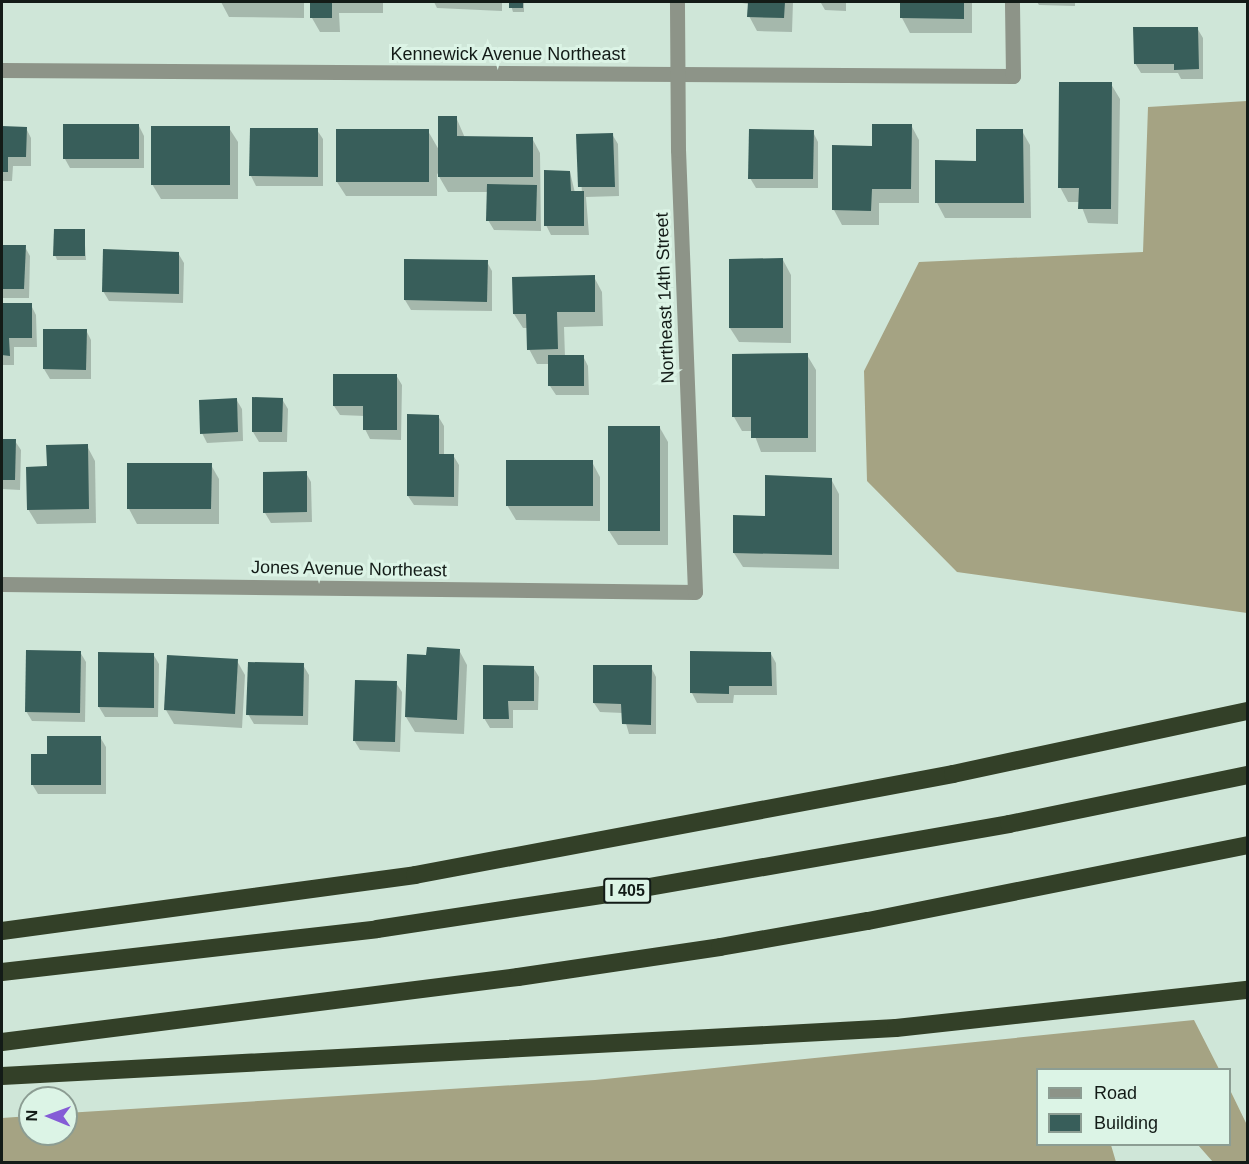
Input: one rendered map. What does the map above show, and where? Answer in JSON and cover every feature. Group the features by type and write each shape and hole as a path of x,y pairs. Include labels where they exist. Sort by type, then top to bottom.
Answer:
{"highway":[{"path":"2,931 415,875 964,772 1248,711"},
{"name":"I 405","path":"2,972 377,929 609,894 919,841 1248,775"},
{"path":"2,1042 518,977 709,948 868,921 1248,845"},
{"path":"2,1076 896,1028 1248,990"}],"street":[{"name":"Northeast 14th Street","path":"677,2 677,74 695,592"},
{"name":"Kennewick Avenue Northeast","path":"2,70 1013,76 1012,2"},
{"name":"Jones Avenue Northeast","path":"2,584 695,592"}],"shaded area":[{"path":"1247,101 1247,613 957,572 867,481 864,371 919,262 1143,252 1148,107"},
{"path":"1194,1020 1218,1068 1036,1068 1036,1146 1111,1146 1116,1162 2,1162 2,1118 18,1117 18,1146 78,1146 78,1112 595,1080"},
{"path":"1231,1092 1247,1125 1247,1162 1213,1162 1199,1146 1231,1146"}],"building":[{"path":"310,2 332,2 332,18 310,18"},
{"path":"509,2 523,2 523,8 509,8"},
{"path":"748,2 785,2 784,18 747,17"},
{"path":"900,2 964,2 964,19 900,18"},
{"path":"1133,27 1198,27 1199,69 1174,70 1174,64 1134,64"},
{"path":"1059,82 1112,82 1111,209 1078,209 1079,188 1058,188"},
{"path":"438,116 457,116 457,136 533,137 533,177 438,177"},
{"path":"63,124 139,124 139,159 63,159"},
{"path":"872,124 912,124 911,189 872,189 871,211 832,210 832,145 872,146"},
{"path":"2,126 27,127 26,157 8,157 8,172 2,172"},
{"path":"151,126 230,126 230,185 151,185"},
{"path":"250,128 318,128 318,177 249,176"},
{"path":"336,129 429,129 429,182 336,182"},
{"path":"749,129 814,130 813,179 748,179"},
{"path":"976,129 1023,129 1024,203 935,203 935,160 976,161"},
{"path":"613,133 615,187 578,187 576,134"},
{"path":"544,170 570,171 571,191 584,191 584,226 544,226"},
{"path":"487,184 537,185 536,221 486,221"},
{"path":"54,229 85,229 85,256 53,256"},
{"path":"2,245 26,245 24,289 2,289"},
{"path":"103,249 179,252 179,294 102,292"},
{"path":"783,258 783,328 729,328 729,259"},
{"path":"404,259 488,260 487,302 404,300"},
{"path":"595,275 595,312 557,312 558,349 527,350 526,314 513,314 512,277"},
{"path":"2,303 32,303 32,338 9,338 10,356 2,355"},
{"path":"43,329 87,329 86,370 43,369"},
{"path":"808,353 808,438 751,438 751,417 732,417 732,354"},
{"path":"548,355 584,355 584,386 548,386"},
{"path":"333,374 397,374 397,430 363,430 363,406 333,406"},
{"path":"252,397 283,398 282,432 252,432"},
{"path":"237,398 238,432 200,434 199,400"},
{"path":"407,414 439,415 439,454 454,454 454,497 407,496"},
{"path":"608,426 660,426 660,531 608,531"},
{"path":"2,439 16,439 15,480 2,480"},
{"path":"88,444 89,509 27,510 26,467 47,466 46,445"},
{"path":"506,460 593,460 593,506 506,506"},
{"path":"127,463 212,463 211,509 127,509"},
{"path":"307,471 307,512 263,513 263,472"},
{"path":"765,475 832,478 832,555 733,553 733,515 765,516"},
{"path":"427,647 460,649 457,720 405,717 407,654 426,655"},
{"path":"26,650 81,651 80,713 25,712"},
{"path":"690,651 771,652 772,686 729,686 729,694 690,693"},
{"path":"98,652 154,653 154,708 98,707"},
{"path":"167,655 238,659 235,714 164,710"},
{"path":"248,662 304,663 303,716 246,715"},
{"path":"483,665 534,666 534,701 508,701 509,719 483,719"},
{"path":"593,665 652,665 651,725 622,724 621,704 593,703"},
{"path":"355,680 397,681 395,742 353,741"},
{"path":"47,736 101,736 101,785 31,785 31,754 47,754"}]}
